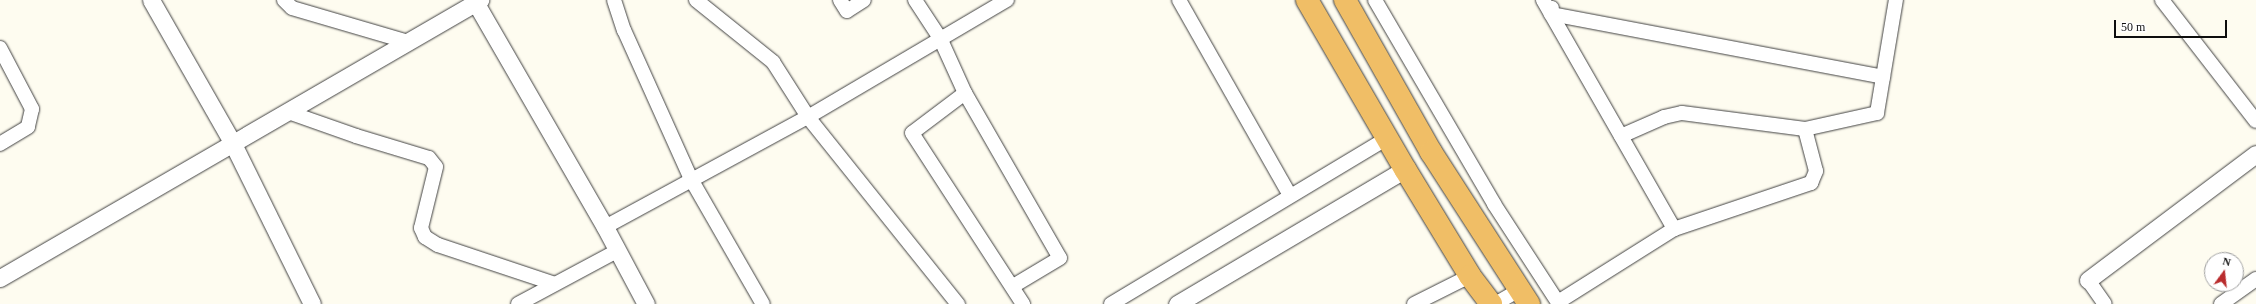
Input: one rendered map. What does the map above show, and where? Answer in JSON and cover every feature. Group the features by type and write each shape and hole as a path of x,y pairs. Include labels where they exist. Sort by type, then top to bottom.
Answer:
{"highway":[{"path":"1307,0 1405,170 1470,276 1491,304"},
{"path":"1345,0 1431,152 1524,297"}],"street":[{"path":"152,0 233,144 312,304"},
{"path":"284,0 292,8 408,42"},
{"path":"614,0 624,30 691,179 763,304"},
{"path":"696,0 773,62 808,117 958,304"},
{"path":"840,0 847,11 864,0"},
{"path":"915,0 940,38 965,93 1060,258 1013,286"},
{"path":"605,227 691,179 808,117 1007,0"},
{"path":"1179,0 1290,195"},
{"path":"1375,0 1494,204 1559,303 1674,230 1811,183 1816,171 1805,129"},
{"path":"1543,0 1674,230"},
{"path":"1551,14 1554,0"},
{"path":"1621,136 1664,117 1682,113 1805,129 1877,113 1896,0"},
{"path":"2162,0 2256,121"},
{"path":"0,278 288,112 476,1 605,227 646,304"},
{"path":"1551,14 1883,77"},
{"path":"0,48 32,109 28,127 0,144"},
{"path":"965,93 912,133 1013,286 1023,304"},
{"path":"288,112 356,136 429,158 436,167 421,228 425,237 438,245 554,284"},
{"path":"1111,304 1387,138"},
{"path":"2105,304 2088,280 2256,154"},
{"path":"1177,304 1405,170"},
{"path":"518,304 617,251"},
{"path":"1414,304 1470,276"},
{"path":"2221,304 2256,279"},
{"path":"1494,304 1524,297"}]}
